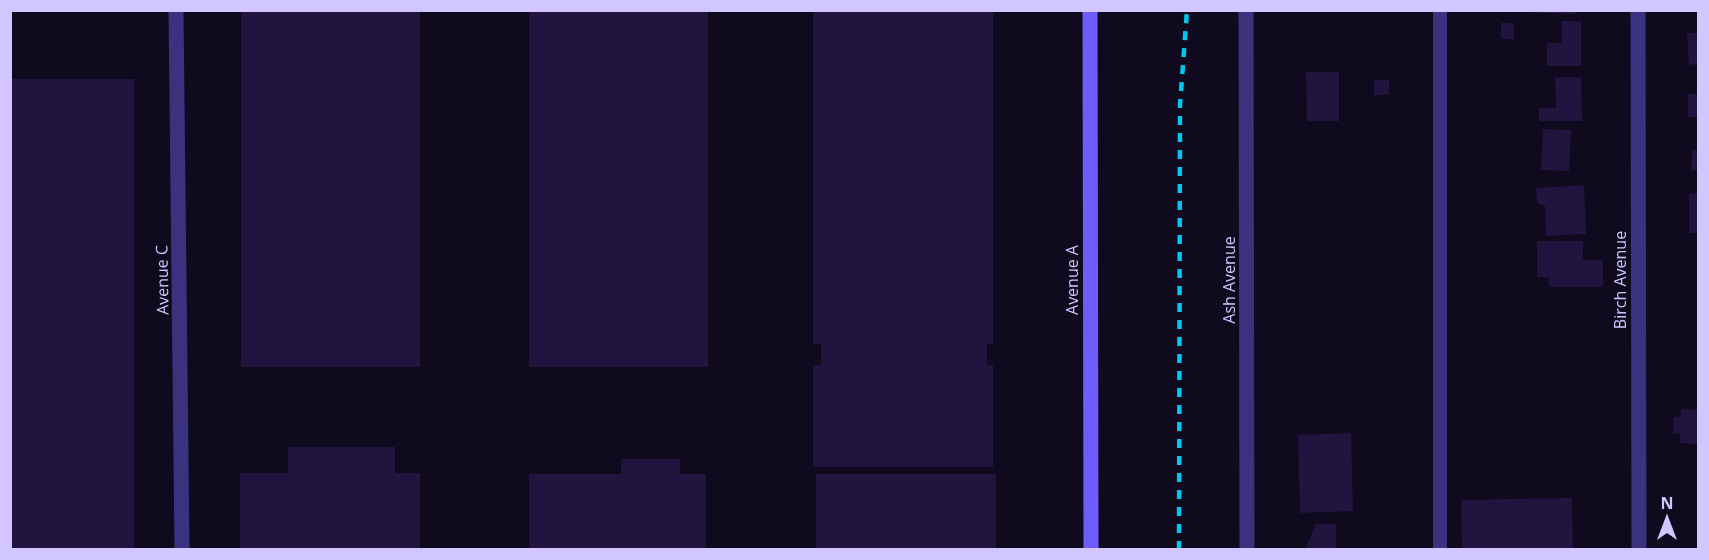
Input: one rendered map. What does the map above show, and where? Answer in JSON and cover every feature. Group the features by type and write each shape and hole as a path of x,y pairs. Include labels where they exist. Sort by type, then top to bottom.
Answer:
{"main road":[{"name":"Avenue A","path":"1090,10 1091,549"}],"street":[{"name":"Avenue C","path":"176,10 182,549"},
{"name":"Ash Avenue","path":"1246,10 1247,549"},
{"name":"Birch Avenue","path":"1638,10 1639,549"}],"lane":[{"path":"1440,10 1440,549"}],"building":[{"path":"241,10 420,10 420,367 241,367"},
{"path":"529,10 708,10 708,367 529,367"},
{"path":"813,10 993,10 993,344 987,344 987,365 993,365 993,467 813,467 813,365 821,365 821,344 813,344"},
{"path":"1523,10 1576,10 1576,14 1523,12"},
{"path":"1562,21 1581,21 1581,66 1547,66 1547,43 1562,43"},
{"path":"1501,23 1514,23 1514,39 1501,39"},
{"path":"1687,33 1698,33 1698,64 1689,65"},
{"path":"1306,72 1339,72 1339,121 1307,121"},
{"path":"1555,77 1581,77 1582,121 1539,121 1539,108 1556,108"},
{"path":"10,79 134,79 134,550 10,550"},
{"path":"1374,80 1389,80 1389,95 1374,95"},
{"path":"1688,94 1698,94 1698,117 1688,117"},
{"path":"1543,129 1571,130 1569,171 1541,170"},
{"path":"1692,150 1698,150 1698,171 1691,171"},
{"path":"1584,185 1586,234 1546,236 1545,206 1537,203 1536,188"},
{"path":"1689,194 1698,194 1698,233 1689,233"},
{"path":"1537,241 1583,241 1583,260 1603,260 1603,287 1549,287 1549,277 1537,277"},
{"path":"1681,409 1698,410 1698,444 1680,443 1680,434 1673,434 1674,417 1681,417"},
{"path":"1351,433 1353,511 1300,513 1298,435"},
{"path":"288,447 395,447 395,473 420,473 420,550 240,550 240,473 288,473"},
{"path":"621,459 680,459 680,474 706,474 706,550 529,550 529,474 621,474"},
{"path":"816,474 996,474 996,550 816,550"},
{"path":"1572,498 1573,550 1462,550 1461,500"},
{"path":"1316,524 1336,524 1336,550 1305,550"}],"railway":[{"path":"1179,550 1180,105 1187,10"}]}
